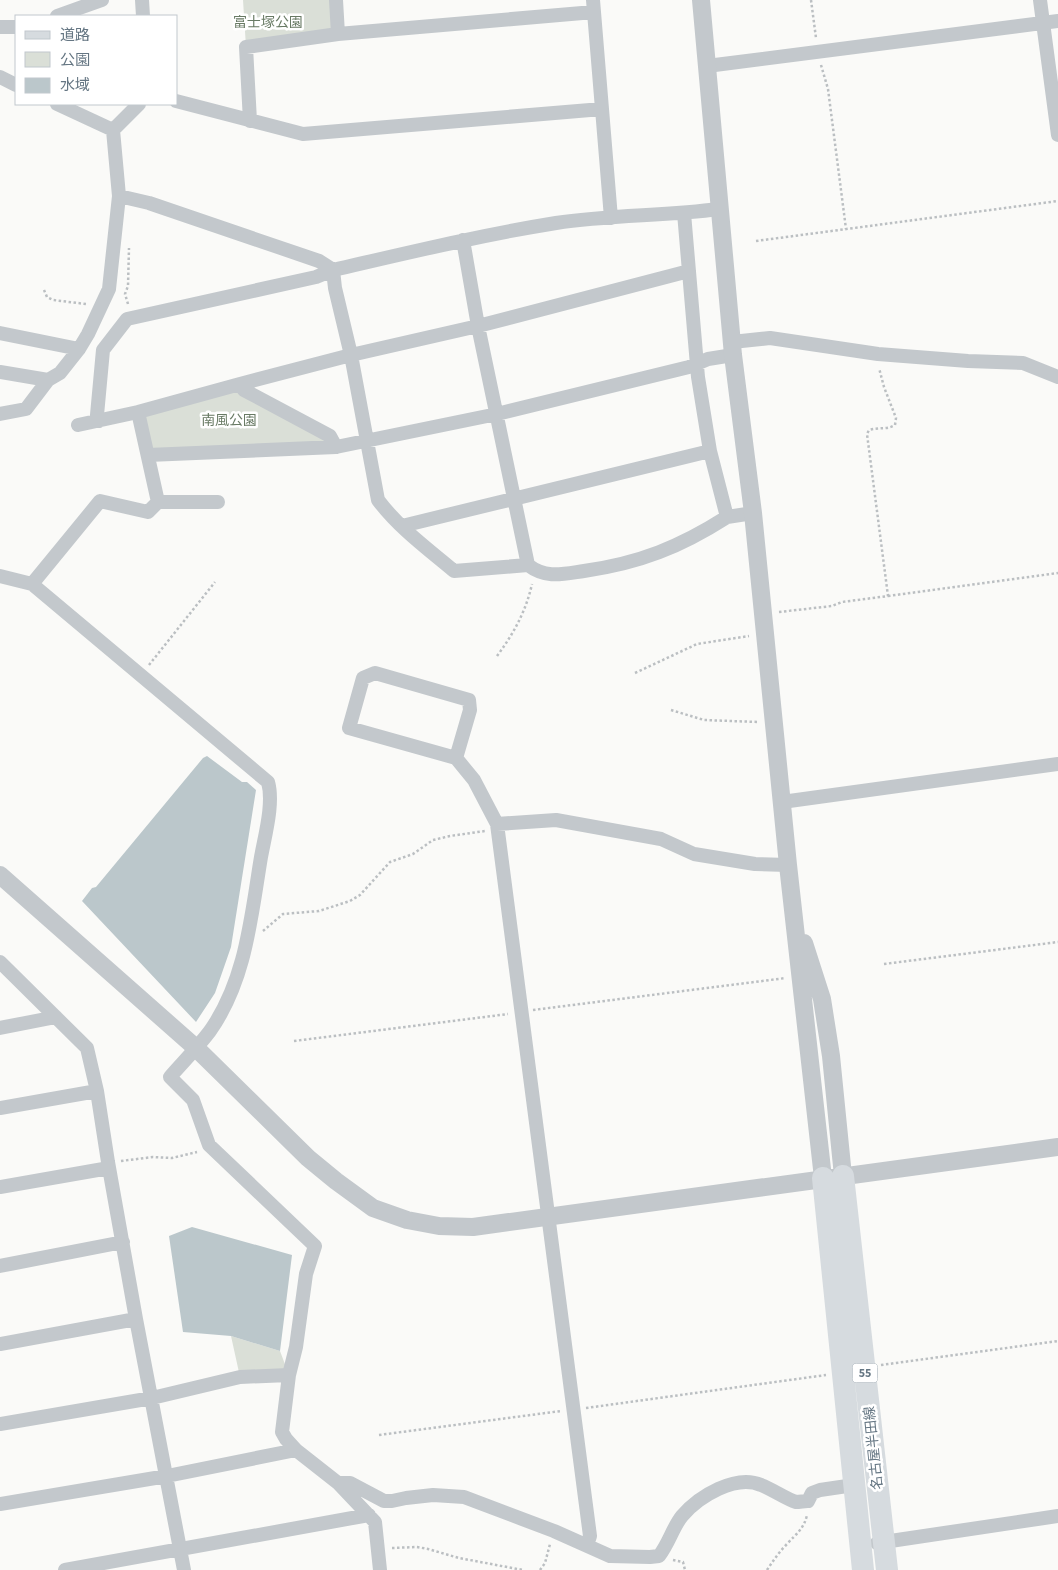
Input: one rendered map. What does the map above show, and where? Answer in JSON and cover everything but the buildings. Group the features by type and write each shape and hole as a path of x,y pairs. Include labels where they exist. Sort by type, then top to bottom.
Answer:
{"main road":[{"name":"名古屋半田線","path":"833,1177 864,1367 887,1570"},
{"name":"名古屋半田線","path":"833,1177 843,1373 863,1570"}],"street":[{"path":"60,15 102,0"},
{"path":"142,0 143,15"},
{"path":"336,0 338,34"},
{"path":"701,0 719,209 763,614 788,872 800,976 833,1177"},
{"path":"1040,0 1058,135"},
{"path":"250,121 246,47 338,34 593,6 611,218"},
{"path":"707,66 1058,21"},
{"path":"0,27 15,27"},
{"path":"0,78 15,85"},
{"path":"178,102 303,134 602,110"},
{"path":"59,105 113,130"},
{"path":"113,130 138,105"},
{"path":"0,414 26,408 48,380 60,373 88,334 109,289 119,196 113,130"},
{"path":"119,196 150,203 319,261 333,270"},
{"path":"99,421 97,415 103,350 127,319 316,277 333,270 463,240 557,223 719,209"},
{"path":"684,213 698,376 710,451 727,517"},
{"path":"463,240 478,326 514,498 531,568"},
{"path":"333,270 378,500 389,515 454,571 531,568 553,576 607,568 634,562 670,548 698,536 727,517 752,513"},
{"path":"78,425 138,412 351,355 478,326 689,271"},
{"path":"0,333 79,348"},
{"path":"148,455 336,447 368,442 497,414 689,367 733,348 770,338 878,354 1023,363 1058,377"},
{"path":"0,372 48,380"},
{"path":"240,384 244,390 330,436 336,447"},
{"path":"138,412 158,502"},
{"path":"402,526 710,451"},
{"path":"32,584 100,501 148,512 158,502 218,502"},
{"path":"0,576 32,584 268,782 271,792 270,802 247,943 238,979 210,1030 170,1077 193,1100 209,1145 315,1246 306,1274 296,1347 289,1374 282,1432 286,1440 296,1450 338,1483 375,1522 380,1570"},
{"path":"456,758 470,710 469,700 376,673 363,678 349,728 456,758 474,780 497,824 590,1536 587,1545"},
{"path":"782,802 1058,764"},
{"path":"497,824 556,820 661,839 694,854 755,864 788,872"},
{"path":"788,872 805,945 822,999 831,1056 833,1177"},
{"path":"0,875 196,1048 308,1158 336,1182 373,1208 407,1220 439,1226 473,1227 1058,1147"},
{"path":"0,962 87,1048 97,1091 108,1165 184,1570"},
{"path":"0,1028 56,1017"},
{"path":"0,1108 97,1091"},
{"path":"0,1187 108,1165"},
{"path":"0,1266 123,1242"},
{"path":"0,1344 136,1319"},
{"path":"0,1424 152,1398 240,1377 289,1374"},
{"path":"0,1504 167,1476 296,1450"},
{"path":"338,1483 350,1483 384,1501 433,1494 464,1497 554,1531 610,1556 650,1557 659,1556 667,1547 676,1525 683,1515 708,1495 729,1484 754,1482 797,1502 808,1501 812,1493 820,1490 854,1485"},
{"path":"65,1570 369,1515"},
{"path":"861,1544 1058,1516"}],"path":[{"path":"811,0 817,52 827,79 846,229"},
{"path":"756,241 1058,201"},
{"path":"129,241 128,286 126,294 131,318"},
{"path":"44,290 46,297 53,300 101,306"},
{"path":"878,354 878,368 896,418 895,424 889,429 873,429 869,430 868,434 888,596"},
{"path":"497,656 522,618 530,589 531,568"},
{"path":"763,614 1058,574"},
{"path":"141,675 215,582"},
{"path":"635,673 697,644 765,634"},
{"path":"671,710 712,721 774,723"},
{"path":"247,943 255,939 283,914 319,911 350,901 360,895 390,862 413,854 433,840 487,830 497,824"},
{"path":"884,964 1058,942"},
{"path":"294,1041 800,976"},
{"path":"108,1165 138,1158 182,1157 195,1153 209,1145"},
{"path":"864,1367 1058,1341"},
{"path":"379,1435 843,1373"},
{"path":"767,1570 787,1543 802,1528 807,1518 808,1501"},
{"path":"540,1570 545,1563 554,1531"},
{"path":"387,1546 388,1548 417,1547 459,1558 523,1570"},
{"path":"662,1553 666,1558 683,1562 685,1570"}],"green space":[{"name":"富士塚公園","path":"243,0 336,0 338,34 246,47"},
{"name":"南風公園","path":"240,384 336,447 148,455 138,412"},
{"path":"231,1336 280,1351 289,1375 240,1377"}],"water":[{"path":"207,756 256,790 231,947 215,993 196,1022 82,901 92,888 96,887 203,758"},
{"path":"192,1227 292,1255 280,1351 231,1336 183,1332 169,1236"}]}
